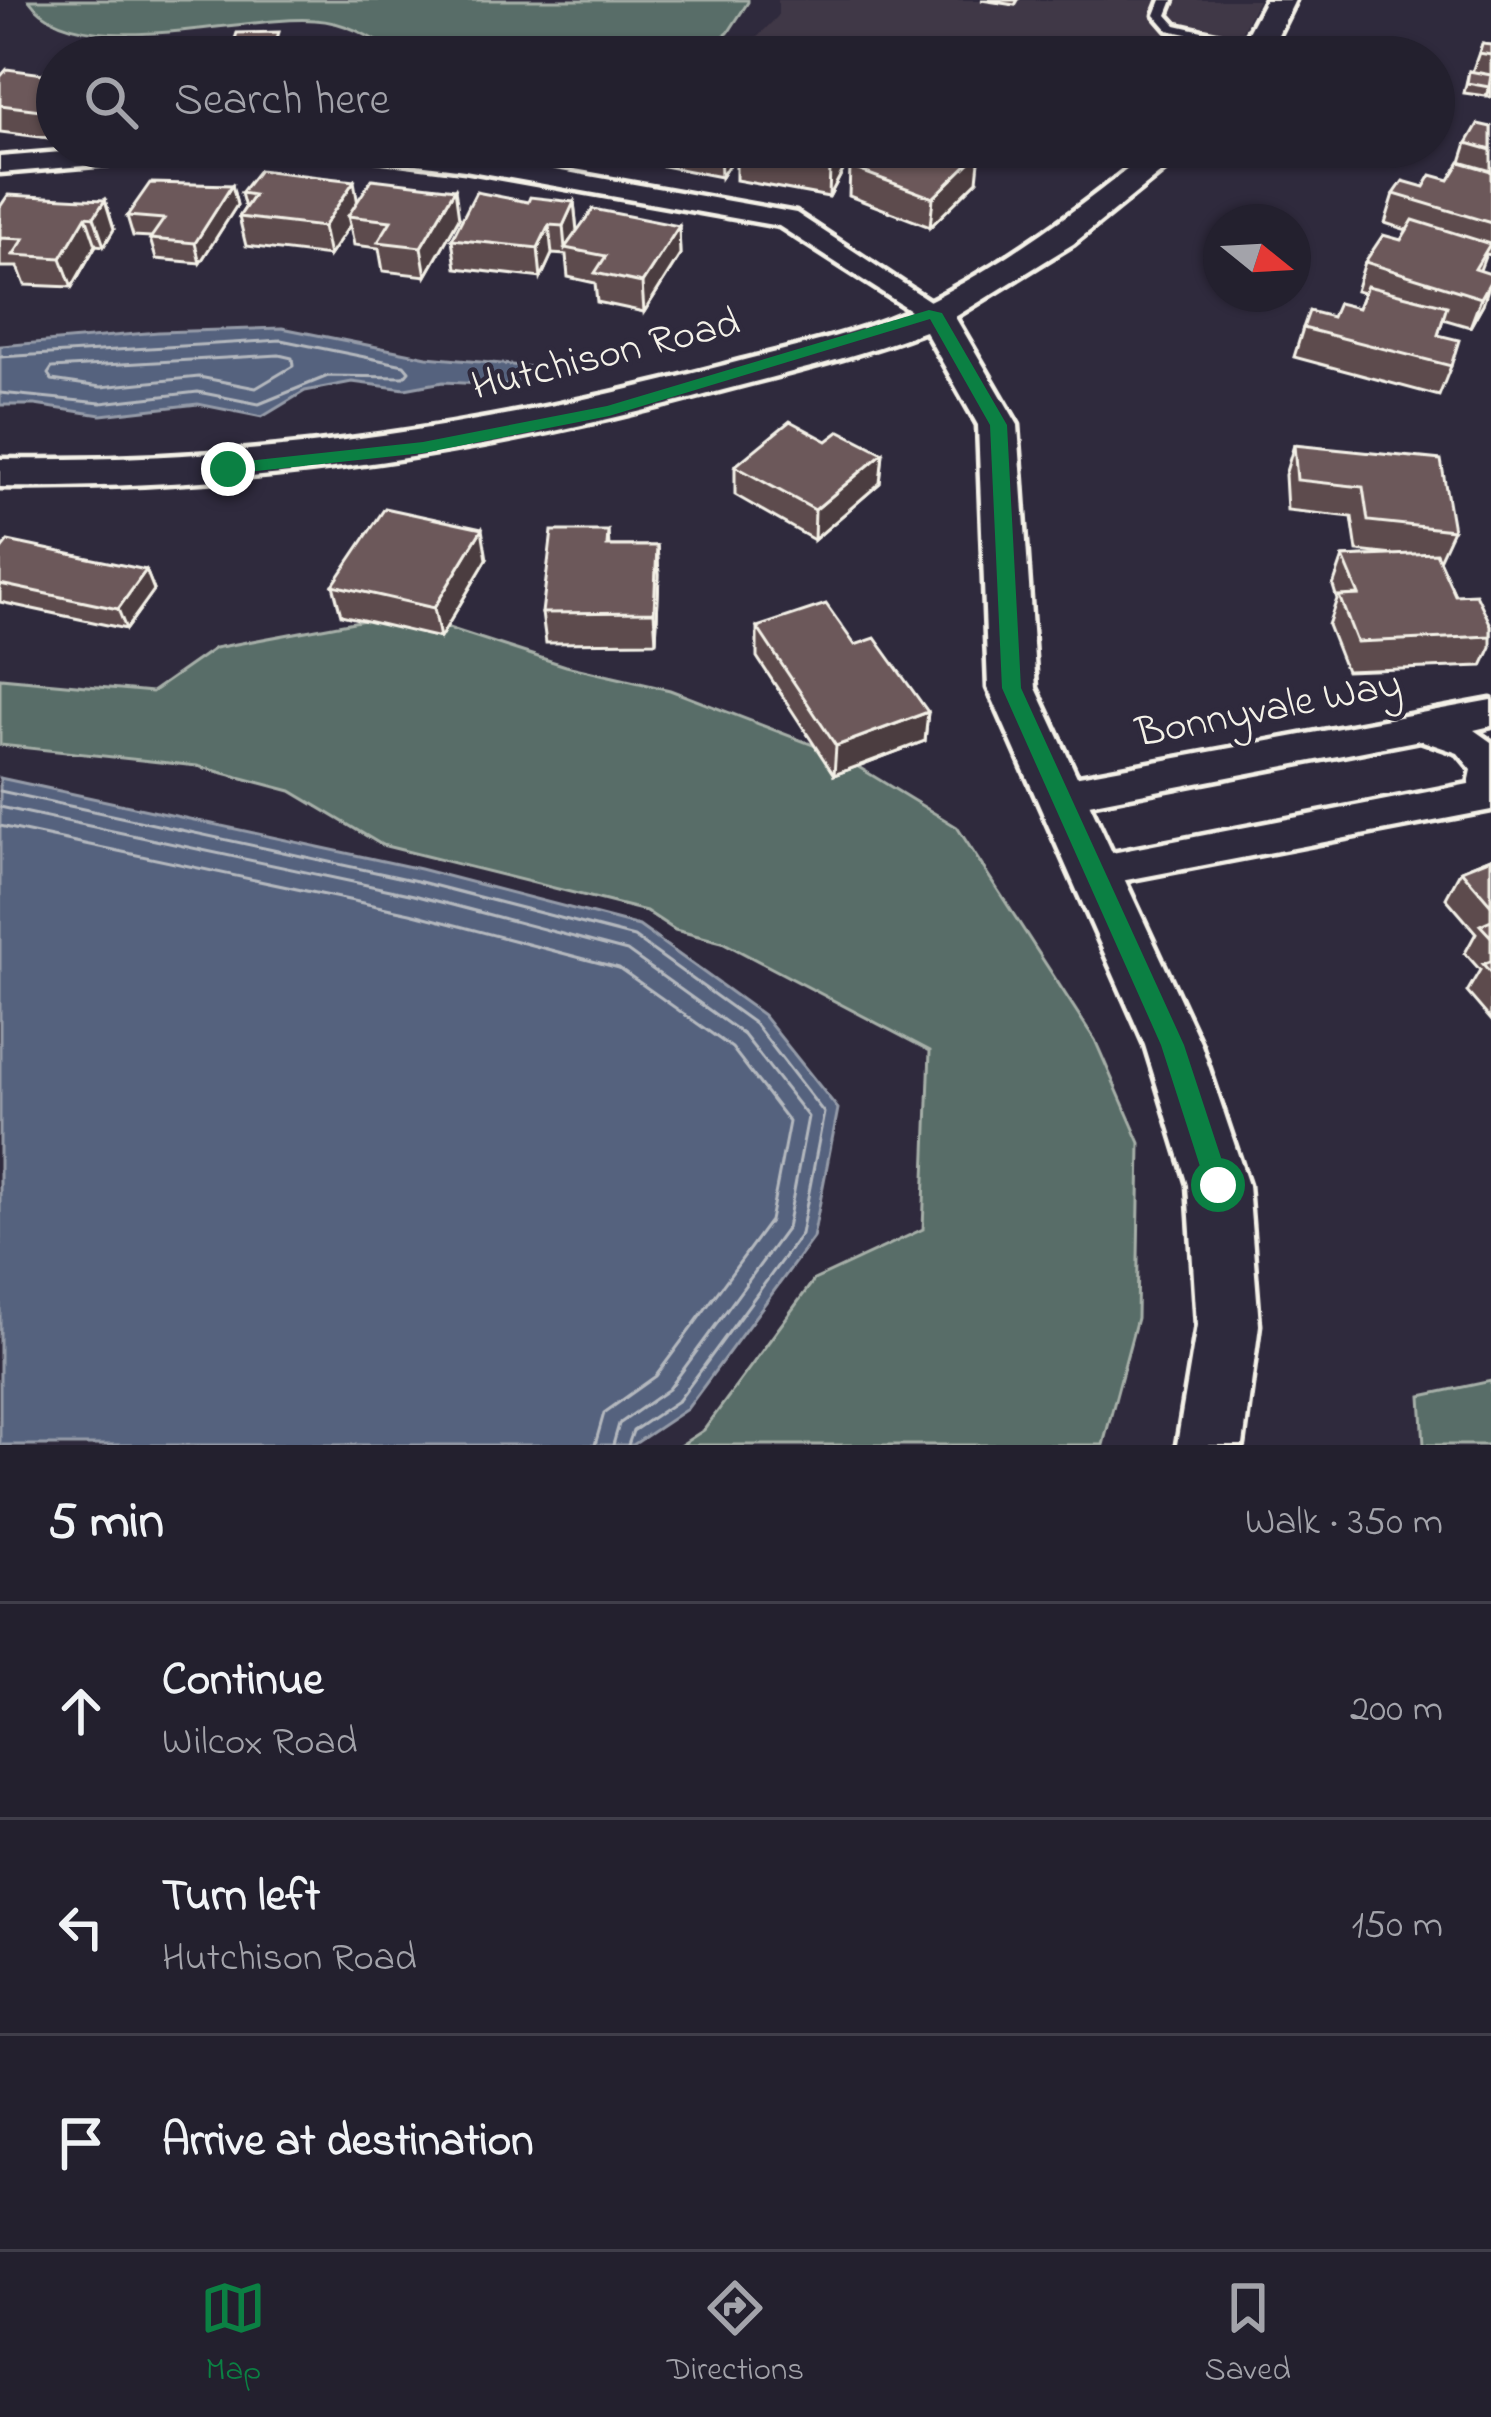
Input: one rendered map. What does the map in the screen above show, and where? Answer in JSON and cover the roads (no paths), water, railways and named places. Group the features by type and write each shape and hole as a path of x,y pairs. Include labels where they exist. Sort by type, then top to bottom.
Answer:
{"street":[{"path":"1262,36 1280,0"},
{"path":"0,165 36,162"},
{"path":"498,168 787,219 934,313 998,425 1012,688 1173,1045 1218,1185 1228,1325 1210,1445"},
{"name":"Hutchison Road","path":"0,473 228,469 423,447 609,411 934,313 1120,194 1151,168"},
{"name":"Bonnyvale Way","path":"1063,794 1491,713"},
{"path":"1095,871 1489,795 1491,767 1471,743 1423,727"}],"lane":[{"path":"1167,0 1161,15 1172,28 1201,36"}],"water":[{"path":"282,328 427,357 533,367 520,386 443,382 405,389 352,382 305,391 262,417 198,404 101,415 0,405 0,346 158,332"},
{"path":"0,778 420,869 639,926 763,1015 838,1109 813,1238 687,1409 633,1445 0,1445"}]}
